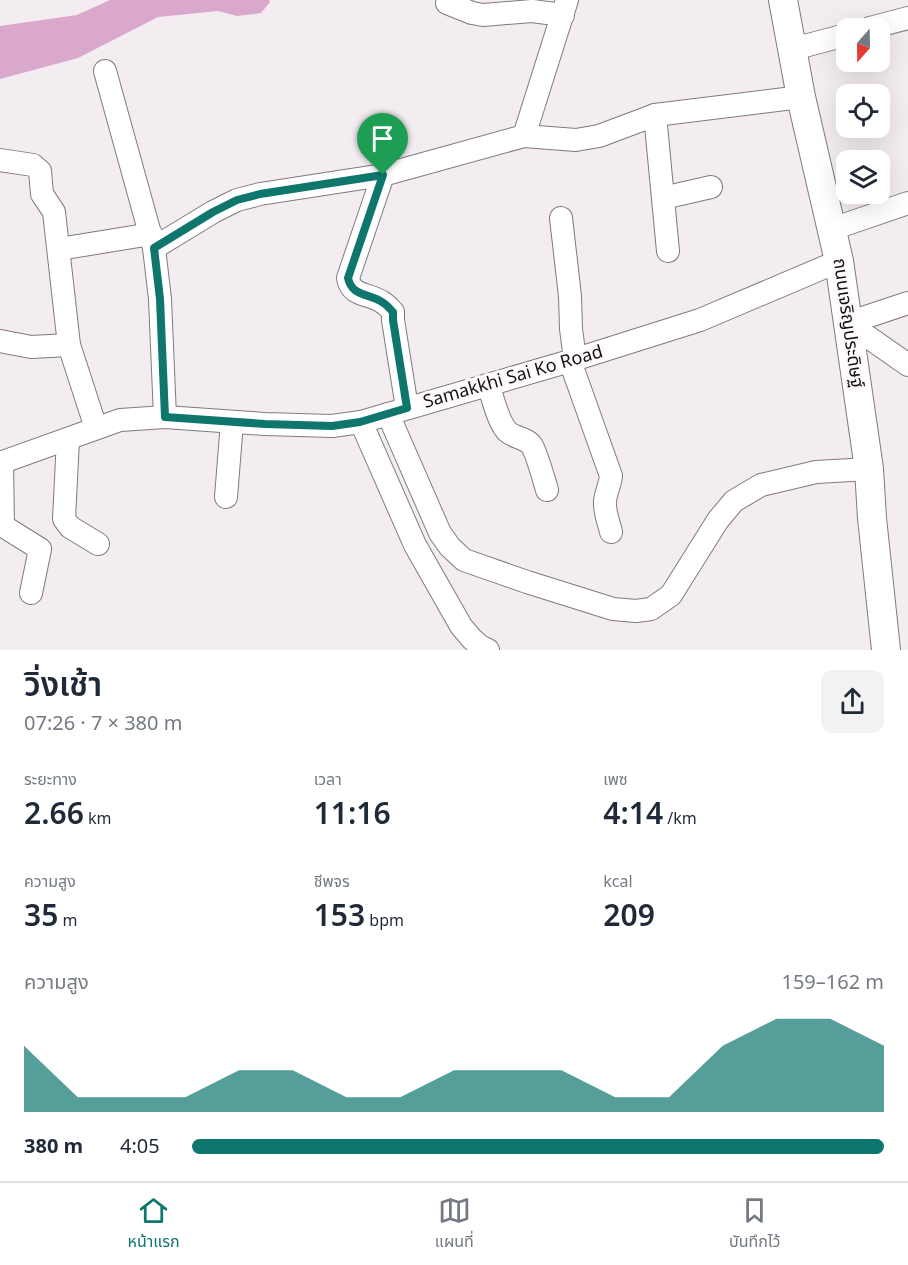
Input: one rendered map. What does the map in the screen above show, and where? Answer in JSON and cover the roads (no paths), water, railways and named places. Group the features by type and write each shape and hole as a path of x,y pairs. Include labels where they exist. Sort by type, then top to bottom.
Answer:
{"main road":[{"name":"ถนนเจริญประดิษฐ์","path":"783,0 801,97 839,261 869,469 886,650"}],"street":[{"path":"447,3 483,15 565,8 524,136"},
{"path":"890,23 908,18"},
{"path":"793,49 836,38"},
{"path":"105,71 153,241 160,299 165,417"},
{"path":"59,249 153,241 237,200 260,194 383,175 524,136 576,140 599,136 655,116 801,97"},
{"path":"655,116 668,252"},
{"path":"0,160 33,165 40,171 42,195 54,212 69,345 96,428"},
{"path":"383,175 348,278 353,290 382,302 393,312 397,411 440,533 450,548 464,560 613,609 636,611 651,609 671,595 718,520 734,501 761,485 816,472 869,469"},
{"path":"663,198 711,187"},
{"path":"832,229 908,203"},
{"path":"561,218 570,296 572,360 611,476 605,501 611,532"},
{"name":"Samakkhi Sai Ko Road","path":"1,462 120,420 165,417 332,426 360,422 700,320 839,261"},
{"path":"848,323 908,303"},
{"path":"848,323 908,365"},
{"path":"0,340 31,347 69,345"},
{"path":"488,385 506,430 532,446 547,490"},
{"path":"226,497 232,422"},
{"path":"360,422 415,545 461,626 472,639 488,650"},
{"path":"68,439 64,519 70,527 99,544"},
{"path":"1,462 3,526 40,549 31,593"}]}
